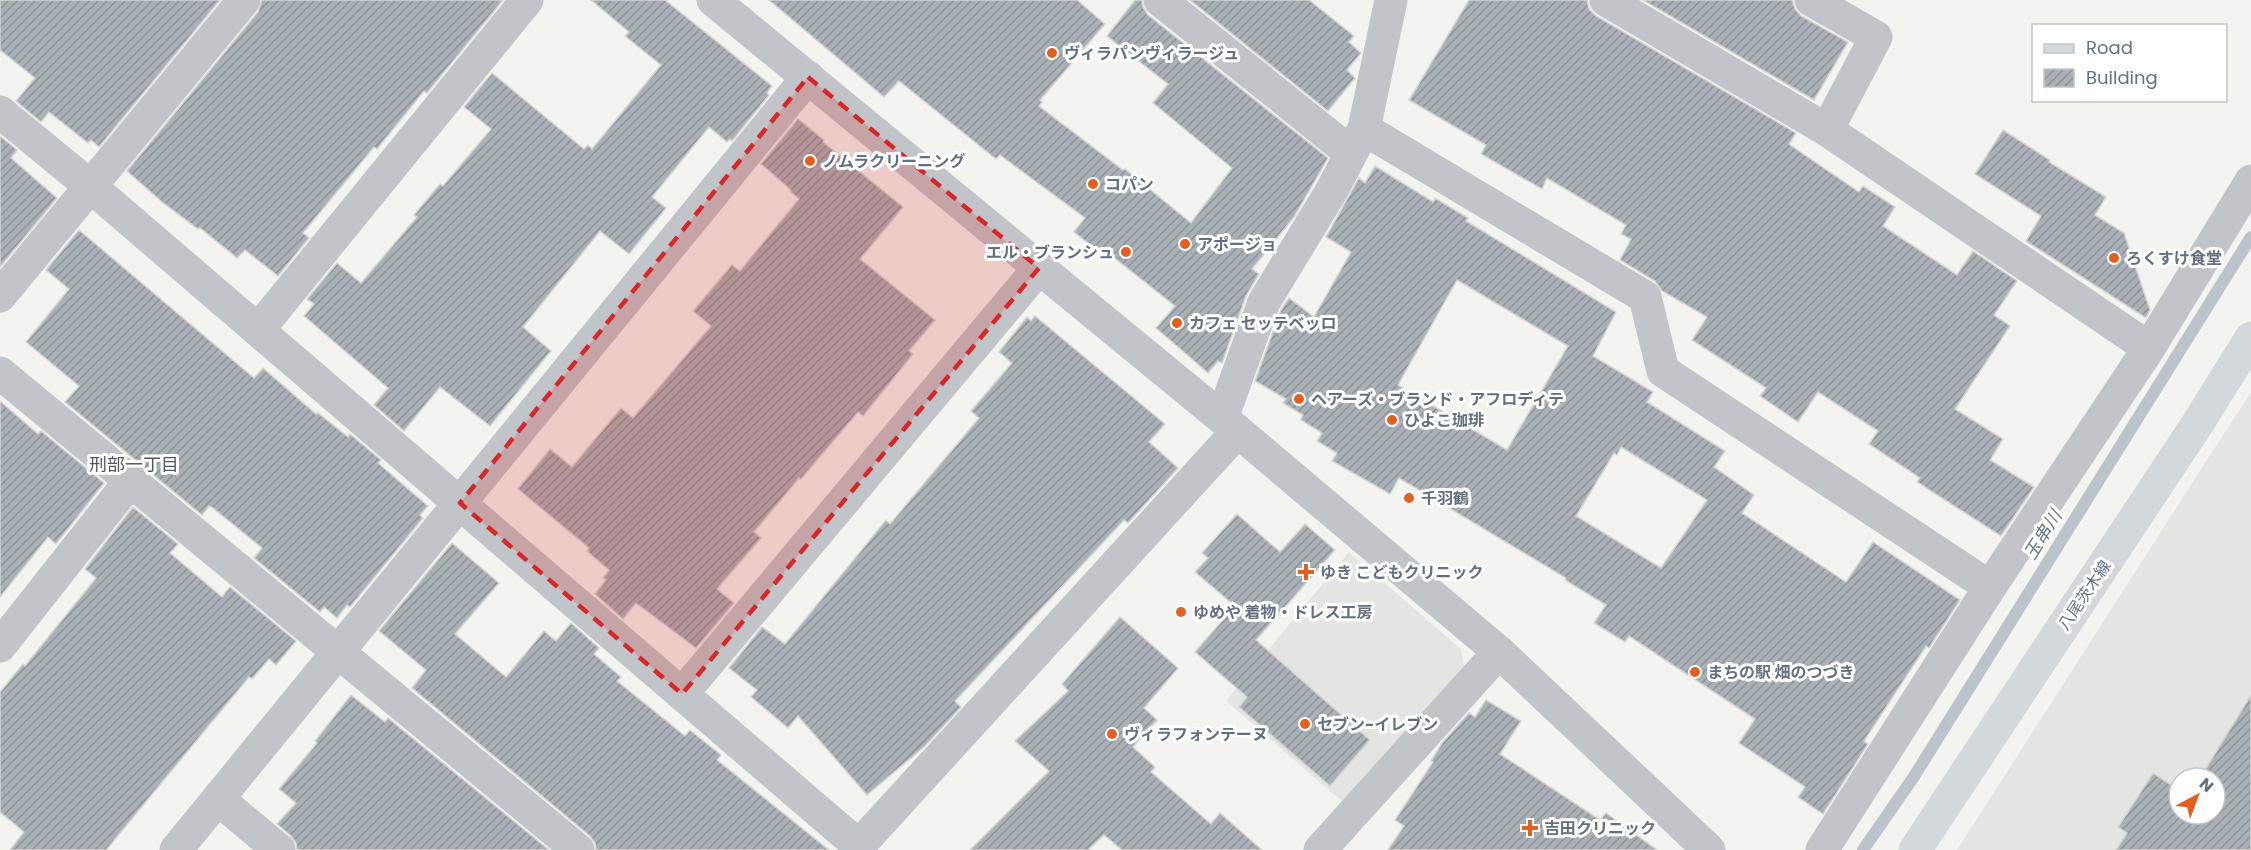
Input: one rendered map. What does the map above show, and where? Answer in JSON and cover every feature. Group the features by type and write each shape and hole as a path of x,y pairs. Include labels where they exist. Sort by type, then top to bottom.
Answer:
{"main road":[{"name":"八尾茨木線","path":"1915,850 2251,338"}],"street":[{"path":"0,296 244,0"},
{"path":"258,330 527,0"},
{"path":"713,0 1229,425 1499,652 1710,850"},
{"path":"1160,0 1358,141 1645,297 1663,371 1990,587"},
{"path":"0,112 90,186 460,503 857,848 1229,425 1264,302 1332,190 1358,141 1391,0"},
{"path":"1606,0 1827,130 2149,348"},
{"path":"1811,0 1876,37 1827,130"},
{"path":"176,850 808,77"},
{"path":"1822,850 1990,587 2149,348 2251,181"},
{"path":"682,694 1039,268"},
{"path":"0,373 578,850"},
{"path":"0,646 130,480"},
{"path":"1320,850 1499,652"},
{"path":"218,799 279,850"}],"highlighted area":[{"path":"808,77 1039,268 682,694 460,503"}],"shaded area":[{"path":"2251,392 2251,850 1957,850"},
{"path":"1349,552 1461,649 1464,667 1345,804 1226,701"}],"building":[{"path":"0,0 220,0 99,147 91,140 88,143 49,112 41,122 16,101 35,78 0,50"},
{"path":"262,0 503,0 427,93 424,91 377,149 374,147 303,233 309,238 278,276 245,250 237,258 200,228 198,229 162,202 127,171 258,12"},
{"path":"591,0 665,0 772,86 767,93 769,95 732,141 730,139 727,142 709,127 652,197 666,208 629,254 600,231 523,327 551,351 490,426 440,387 404,431 374,405 388,388 304,316 314,304 307,299 337,263 361,283 417,217 414,215 440,184 443,186 491,129 464,107 492,73 584,149 588,145 592,149 661,65 625,36 629,32"},
{"path":"769,0 1077,0 1105,24 1040,100 1042,102 1039,106 1123,170 1125,169 1191,223 1232,168 1153,103 1168,84 1107,36 1135,0 1142,0 1148,15 1328,158 1294,217 1252,269 1259,274 1246,296 1222,363 1218,361 1208,373 1156,328 1175,306 1107,252 1104,256 1074,232 1085,218 1000,155 996,159 899,81 884,97"},
{"path":"1190,0 1309,0 1354,36 1349,42 1361,53 1347,70 1355,78 1328,111"},
{"path":"1469,0 1587,0 1589,9 1596,16 1796,133 1789,144 1859,192 1863,186 1895,207 1883,226 1957,275 1973,251 2017,281 1994,315 2010,326 1955,409 2003,439 1990,460 2034,487 2001,536 1917,482 1920,478 1869,444 1878,431 1818,392 1798,422 1760,396 1766,388 1692,340 1707,317 1662,291 1655,281 1620,260 1631,239 1621,234 1626,225 1547,178 1542,189 1481,154 1486,145 1409,100"},
{"path":"1643,0 1792,0 1801,16 1848,42 1814,100"},
{"path":"798,119 903,207 860,259 935,320 909,351 913,354 863,416 858,412 754,532 761,538 717,589 734,603 696,648 636,603 623,619 595,594 606,580 603,578 609,570 587,551 589,548 518,489 550,449 572,467 621,408 633,418 711,326 693,311 732,265 740,271 799,199 761,164"},
{"path":"2003,130 2106,197 2095,215 2124,233 2150,310 2146,318 2026,241 2041,216 1975,174"},
{"path":"0,136 17,150 11,158 57,198 0,267"},
{"path":"1375,166 1433,202 1435,198 1468,218 1466,221 1616,312 1593,356 1653,392 1647,402 1725,451 1714,467 1754,495 1742,513 1846,582 1873,542 1960,600 1929,648 1926,646 1864,741 1868,744 1823,814 1798,797 1805,787 1739,743 1755,719 1629,636 1625,642 1594,623 1606,605 1565,580 1566,578 1399,478 1390,494 1332,461 1337,453 1317,441 1322,433 1301,420 1303,415 1283,403 1286,399 1255,381 1281,310 1289,298 1314,317 1351,252 1326,237 1359,178 1365,183","holes":["1457,280 1568,346 1507,450 1398,385","1621,447 1707,500 1661,568 1576,516 1614,453 1617,455"]},
{"path":"79,230 254,378 263,368 316,414 318,413 348,437 350,434 381,460 378,463 428,506 420,515 423,518 350,607 347,605 337,618 324,607 320,612 254,558 262,548 213,508 209,506 202,515 65,402 79,386 26,342 69,289 46,270"},
{"path":"1035,316 1165,424 1149,442 1178,468 1128,523 1124,520 955,701 961,707 925,746 867,795 798,716 788,728 751,697 757,690 729,668 762,627 785,644 886,520 890,524 979,418 971,411 1012,363 999,352 1027,317 1031,321"},
{"path":"0,401 38,434 41,431 104,483 56,544 48,537 0,597"},
{"path":"133,507 178,544 170,553 222,597 230,587 296,641 276,665 269,659 252,679 249,677 106,850 10,850 24,832 0,812 0,692 23,664 25,666 96,578 85,569"},
{"path":"1237,514 1280,552 1305,524 1335,550 1256,640 1370,740 1330,786 1239,707 1247,697 1195,652 1235,606 1195,572 1208,558 1202,553"},
{"path":"452,543 499,583 455,634 506,677 544,631 556,641 571,623 599,648 594,654 621,677 617,681 685,736 690,730 721,755 717,760 829,850 596,850 595,843 590,836 412,688 426,670 379,631"},
{"name":"ヴィラフォンテーヌ","path":"1120,617 1178,668 1144,708 1157,720 1133,747 1155,767 1151,772 1211,824 1220,813 1262,850 1122,850 1104,835 1088,850 970,850 1049,771 1015,741 1068,691 1062,684"},
{"path":"351,695 385,722 388,718 549,850 297,850 296,843 291,836 277,824 296,803 279,789 317,743 315,741"},
{"path":"2251,695 2251,850 2116,850 2127,833 2118,827 2153,773 2167,782 2167,826 2227,826 2227,766 2207,766"},
{"path":"1486,700 1521,721 1500,754 1600,820 1606,813 1657,850 1388,850 1404,826 1395,820 1433,762 1431,761 1442,743 1469,713 1475,717"}],"waterway":[{"name":"玉串川","path":"1863,850 1913,778 2251,237"}],"place":[{"name":"ヴィラパンヴィラージュ","path":"1052,53"},
{"name":"ノムラクリーニング","path":"810,161"},
{"name":"コパン","path":"1093,184"},
{"name":"アポージョ","path":"1185,244"},
{"name":"エル・ブランシュ","path":"1126,252"},
{"name":"ろくすけ食堂","path":"2114,258"},
{"name":"カフェ セッテベッロ","path":"1177,323"},
{"name":"ヘアーズ・ブランド・アフロディテ","path":"1299,399"},
{"name":"ひよこ珈琲","path":"1392,420"},
{"name":"千羽鶴","path":"1409,498"},
{"name":"ゆき こどもクリニック","path":"1306,572"},
{"name":"ゆめや 着物・ドレス工房","path":"1181,612"},
{"name":"まちの駅 畑のつづき","path":"1695,672"},
{"name":"セブン-イレブン","path":"1305,724"},
{"name":"ヴィラフォンテーヌ","path":"1112,734"},
{"name":"吉田クリニック","path":"1530,828"}],"district":[{"name":"刑部一丁目","path":"134,465"}]}
